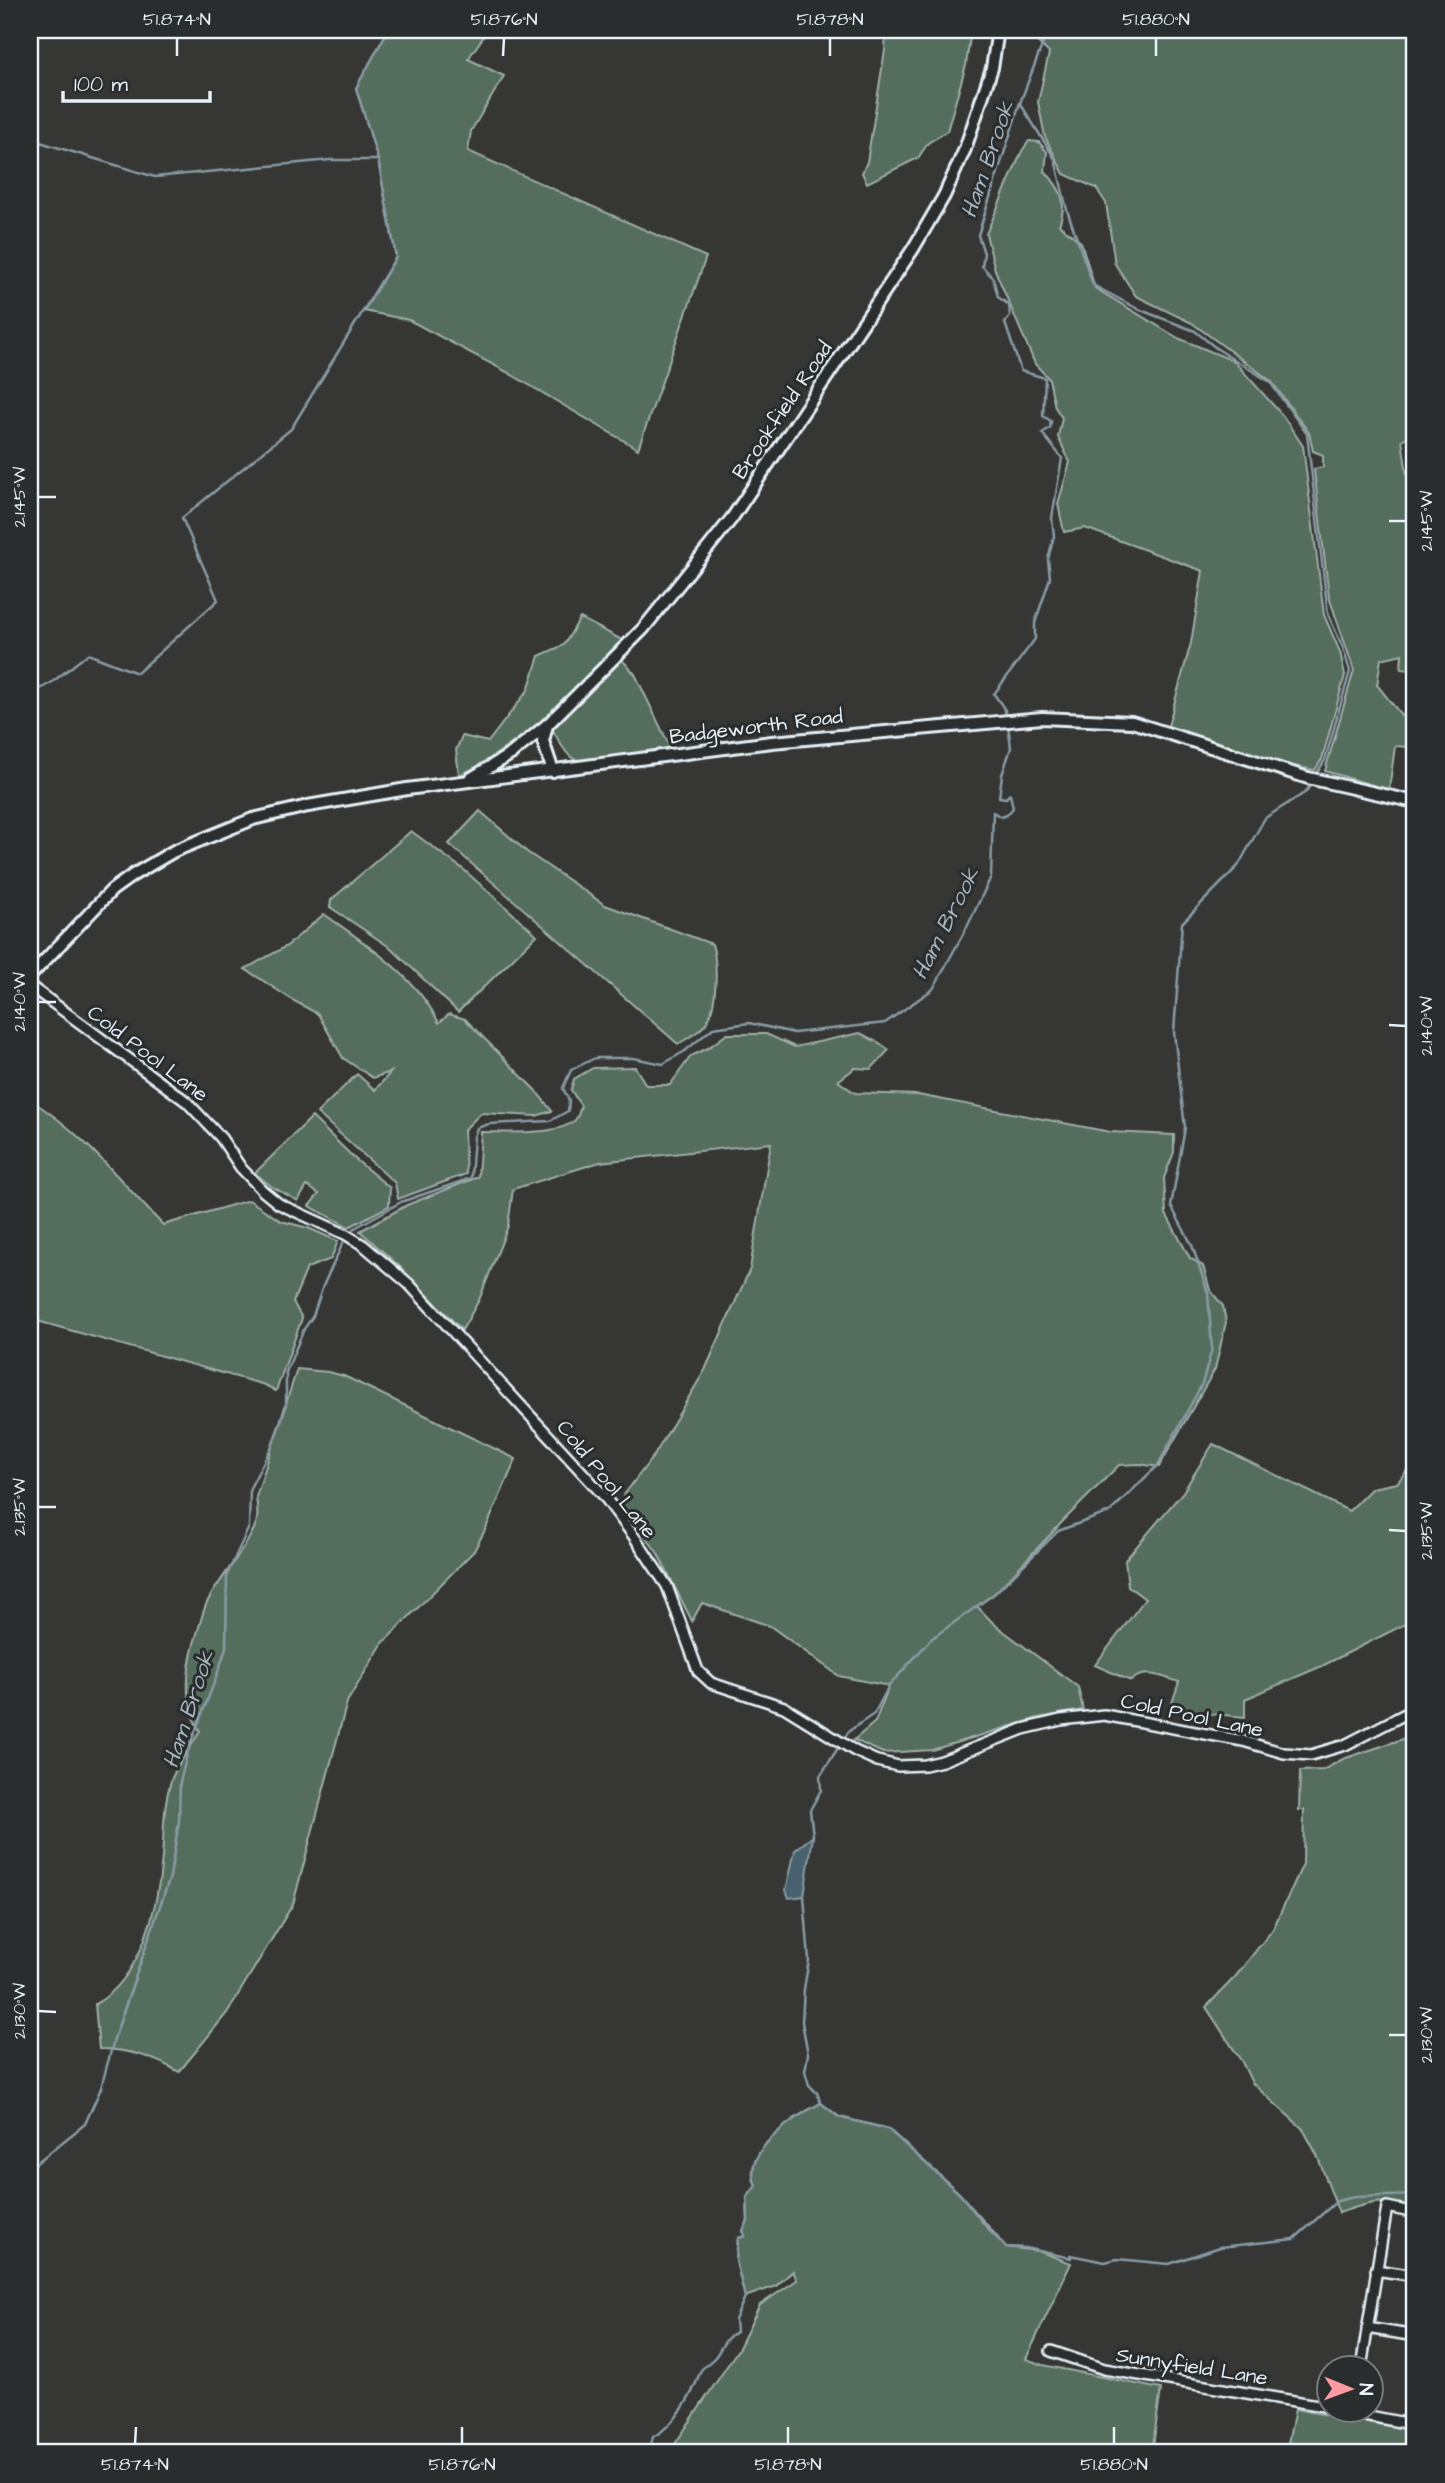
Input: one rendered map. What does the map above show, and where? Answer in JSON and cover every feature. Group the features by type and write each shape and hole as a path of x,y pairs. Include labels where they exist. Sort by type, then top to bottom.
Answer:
{"street":[{"name":"Brookfield Road","path":"464,782 511,754 547,725 643,629 732,518 913,249 944,196 965,149 992,68 998,30"},
{"name":"Badgeworth Road","path":"30,976 111,890 174,851 253,819 358,797 772,742 1042,718 1132,722 1308,778 1415,802"},
{"path":"547,725 543,741 553,771"},
{"path":"511,754 509,772 519,775"},
{"name":"Cold Pool Lane","path":"30,986 187,1102 221,1138 241,1168 279,1204 363,1245 409,1284 604,1496 626,1525 667,1586 698,1671 711,1683 784,1707 855,1751 877,1761 898,1766 942,1761 1023,1729 1061,1720 1104,1715 1242,1741 1284,1753 1311,1755 1345,1745 1415,1709"},
{"path":"1363,2354 1387,2207 1415,2213"},
{"path":"1376,2270 1415,2276"},
{"path":"1367,2328 1415,2336"},
{"name":"Sunnyfield Lane","path":"1051,2351 1104,2370 1316,2405"},
{"path":"1386,2419 1415,2426"}],"green space":[{"path":"388,30 488,30 468,59 504,76 471,131 468,151 706,257 638,449 507,372 409,320 364,311 396,257 378,160 356,88"},
{"path":"886,30 971,30 966,65 947,131 928,143 918,158 867,183 862,173 867,162"},
{"path":"1414,30 1415,432 1402,440 1415,530 1415,670 1401,669 1402,654 1381,659 1377,685 1410,726 1408,747 1395,746 1389,790 1325,771 1354,670 1329,597 1314,469 1323,467 1323,455 1313,451 1309,433 1271,381 1192,323 1136,296 1115,264 1106,203 1096,188 1064,174 1045,137 1038,102 1049,53 1027,32"},
{"path":"1029,141 1039,142 1047,152 1045,171 1059,190 1063,202 1059,225 1081,242 1095,288 1178,338 1234,361 1283,416 1303,446 1324,615 1340,652 1345,675 1322,759 1315,770 1288,765 1168,726 1191,643 1203,571 1085,528 1064,532 1058,504 1070,462 1058,437 1062,418 1055,407 1049,379 1035,364 995,270 986,234 1022,151"},
{"path":"580,618 624,641 615,652 635,674 670,747 619,758 578,760 564,749 547,719 479,766 459,775 456,750 462,736 488,742 528,690 539,656 564,645"},
{"path":"480,811 527,852 605,905 712,944 715,993 711,1012 703,1027 678,1044 449,844"},
{"path":"411,831 464,870 537,935 458,1012 391,948 330,907 331,900"},
{"path":"324,914 389,962 417,990 439,1023 449,1014 465,1019 536,1091 552,1111 536,1116 481,1113 464,1130 466,1174 398,1199 395,1183 317,1113 357,1074 375,1090 391,1072 373,1078 343,1058 318,1014 245,969 287,946"},
{"path":"860,1033 889,1050 871,1069 855,1068 838,1081 855,1093 918,1095 1110,1132 1174,1135 1174,1152 1164,1178 1166,1214 1190,1258 1203,1266 1210,1290 1223,1306 1226,1322 1215,1369 1159,1467 1119,1465 994,1594 977,1606 994,1624 1078,1687 1083,1710 1038,1718 932,1750 883,1753 854,1740 875,1722 889,1686 839,1676 770,1626 702,1603 692,1621 657,1552 623,1507 623,1496 655,1454 705,1370 750,1269 771,1143 600,1162 513,1189 508,1226 479,1300 462,1330 360,1231 407,1205 478,1177 481,1132 543,1131 566,1126 574,1121 581,1106 571,1090 574,1079 593,1068 635,1067 646,1085 670,1085 691,1056 727,1034 766,1034 795,1047"},
{"path":"30,1100 84,1142 163,1225 249,1200 281,1221 308,1228 338,1241 331,1259 307,1268 293,1302 302,1318 276,1391 265,1385 30,1319"},
{"path":"312,1117 355,1159 390,1188 389,1206 349,1227 309,1206 319,1194 307,1186 298,1201 271,1186 255,1173"},
{"path":"297,1369 344,1376 516,1459 474,1551 382,1644 347,1702 293,1904 227,2013 179,2072 140,2055 99,2049 95,2004 111,1993 125,1977 145,1940 160,1876 165,1808 170,1783 200,1731 194,1719 188,1693 189,1667 195,1640 208,1600 255,1527 256,1497"},
{"path":"1213,1444 1349,1511 1372,1488 1397,1483 1415,1460 1415,1636 1407,1623 1322,1666 1245,1699 1245,1717 1171,1706 1179,1682 1148,1674 1131,1681 1095,1665 1145,1599 1128,1586 1125,1560 1183,1492"},
{"path":"1415,1735 1415,2206 1377,2203 1339,2213 1317,2155 1303,2129 1252,2083 1242,2062 1206,2007 1235,1977 1273,1929 1303,1864 1304,1810 1299,1810 1300,1771 1323,1770 1343,1759"},
{"path":"821,2103 839,2117 888,2129 960,2194 1006,2247 1038,2251 1071,2263 1026,2359 1043,2365 1161,2389 1152,2453 669,2453 739,2348 760,2305 797,2280 793,2271 776,2286 745,2297 736,2261 738,2238 745,2236 743,2231 748,2221 747,2197 756,2186 753,2173 763,2148 785,2126"},
{"path":"1295,2409 1316,2413 1316,2424 1377,2424 1415,2431 1415,2453 1286,2453"}],"water":[{"path":"813,1836 804,1896 789,1898 786,1890 795,1850"}],"waterway":[{"path":"30,694 51,683 88,654 137,673 218,600 182,518 291,429 396,257 378,160 356,88 388,30"},
{"name":"Ham Brook","path":"1006,719 1005,710 994,694 1035,639 1035,623 1050,578 1048,559 1054,536 1052,518 1062,458 1042,433 1050,428 1051,421 1043,416 1045,378 1021,371 1005,323 1010,316 1009,305 998,297 993,278 982,266 984,253 978,235 1020,103 1048,30"},
{"path":"1020,103 1055,159 1067,210 1093,285 1138,309 1195,331 1216,348 1270,382 1307,434 1328,614 1350,671 1325,760 1315,776"},
{"path":"30,139 155,177 330,160 377,160"},
{"name":"Ham Brook","path":"353,1229 401,1202 471,1178 477,1128 489,1124 550,1121 568,1111 569,1101 563,1088 571,1070 595,1058 633,1058 663,1064 685,1051 713,1028 749,1023 794,1033 885,1023 933,989 991,877 993,812 1001,817 1013,808 1010,794 1006,798 999,797 1002,775 1011,748 1008,725"},
{"path":"813,1836 810,1810 821,1790 820,1776 849,1731 874,1714 889,1686 931,1639 994,1594 1058,1531 1110,1512 1158,1465 1202,1384 1212,1349 1208,1293 1192,1245 1171,1206 1185,1128 1174,1032 1182,923 1238,866 1265,818 1306,792 1312,782"},
{"name":"Ham Brook","path":"30,2168 85,2124 101,2088 115,2036 170,1877 179,1821 180,1782 189,1747 226,1648 227,1575 249,1527 250,1488 272,1446 286,1407 286,1372 343,1243"},
{"path":"804,1896 809,1960 802,2022 808,2054 805,2071 809,2085 817,2093 821,2103 839,2117 888,2129 960,2194 1006,2247 1105,2262 1117,2259 1169,2264 1220,2247 1294,2239 1337,2201 1355,2197 1415,2195"},
{"path":"649,2453 653,2437 676,2417 693,2391 701,2370 736,2332 735,2320 745,2297 736,2261 738,2238 745,2236 743,2231 748,2221 747,2197 756,2186 753,2173 755,2161 763,2148 785,2126 821,2103"}]}
